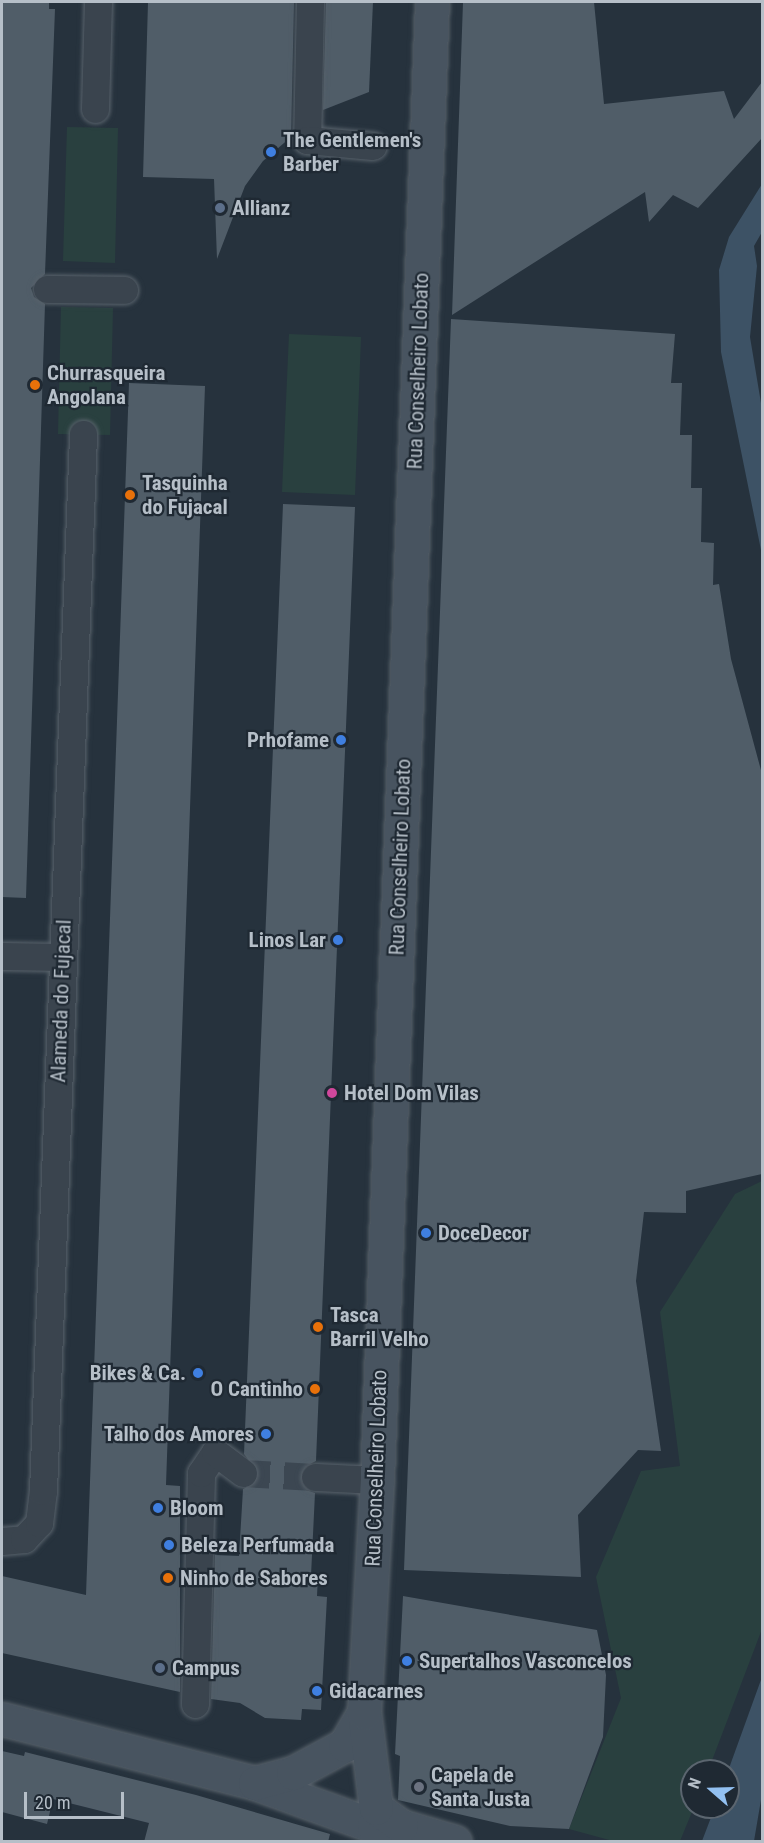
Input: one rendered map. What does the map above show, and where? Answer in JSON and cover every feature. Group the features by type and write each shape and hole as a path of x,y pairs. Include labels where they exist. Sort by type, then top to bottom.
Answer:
{"main road":[{"name":"Rua Conselheiro Lobato","path":"401,1826 376,1808 364,1712 377,1480 432,2"},
{"path":"255,1783 293,1773 345,1745 364,1712"},
{"path":"2,1719 255,1783 374,1826 401,1826 455,1842"}],"street":[{"path":"95,110 98,2"},
{"path":"310,2 307,140 373,146"},
{"path":"47,290 124,290"},
{"name":"Alameda do Fujacal","path":"2,1540 24,1539 39,1523 43,1491 83,434"},
{"path":"2,956 62,957"},
{"path":"195,1704 201,1473 215,1452 243,1473"},
{"path":"315,1477 377,1480"}],"green space":[{"path":"67,127 118,128 115,263 63,261"},
{"path":"61,307 113,308 110,435 58,434"},
{"path":"289,334 361,337 355,495 282,492"},
{"path":"762,1181 762,1629 713,1759 680,1759 680,1819 689,1819 680,1841 613,1841 569,1829 621,1698 596,1577 641,1471 680,1466 660,1312 735,1194"}],"water":[{"path":"762,184 762,232 754,246 757,266 750,337 762,409 762,555 721,352 719,270 729,237"},
{"path":"762,1677 762,1794 754,1841 702,1841 710,1819 740,1819 740,1759 732,1759"}],"building":[{"path":"2,2 49,2 49,9 55,9 45,274 31,288 34,297 45,304 26,898 2,897"},
{"path":"148,2 294,2 291,137 263,161 245,186 217,259 214,179 143,177"},
{"path":"326,2 373,2 369,92 323,110"},
{"path":"463,2 594,2 604,104 724,91 734,119 762,82 762,138 698,208 673,195 649,222 645,192 452,315"},
{"path":"451,319 675,334 671,383 682,383 680,435 692,435 691,488 702,488 701,542 714,543 713,585 719,584 731,659 762,774 762,1174 686,1191 686,1213 644,1212 636,1281 661,1451 638,1450 578,1515 581,1577 404,1570"},
{"path":"129,383 205,386 166,1485 180,1486 180,1692 2,1653 2,1576 86,1595"},
{"path":"283,504 355,507 316,1461 302,1468 299,1477 306,1490 315,1493 311,1576 318,1576 317,1596 327,1597 321,1710 302,1709 301,1720 265,1718 240,1703 211,1699 215,1555 239,1556 243,1489 255,1483 259,1474 244,1454"},
{"path":"403,1596 597,1630 606,1675 603,1737 569,1829 510,1826 398,1800 400,1756 395,1754"},
{"path":"2,1751 24,1756 25,1752 196,1795 330,1834 328,1842 144,1842 149,1823 53,1799 47,1824 2,1812"}],"tunnel":[{"path":"243,1473 315,1477"}],"place":[{"name":"The Gentlemen's Barber","path":"271,152"},
{"name":"Allianz","path":"220,208"},
{"name":"Churrasqueira Angolana","path":"35,385"},
{"name":"Tasquinha do Fujacal","path":"130,495"},
{"name":"Prhofame","path":"341,740"},
{"name":"Linos Lar","path":"338,940"},
{"name":"Hotel Dom Vilas","path":"332,1093"},
{"name":"DoceDecor","path":"426,1233"},
{"name":"Tasca Barril Velho","path":"318,1327"},
{"name":"Bikes & Ca.","path":"198,1373"},
{"name":"O Cantinho","path":"315,1389"},
{"name":"Talho dos Amores","path":"266,1434"},
{"name":"Bloom","path":"158,1508"},
{"name":"Beleza Perfumada","path":"169,1545"},
{"name":"Ninho de Sabores","path":"168,1578"},
{"name":"Supertalhos Vasconcelos","path":"407,1661"},
{"name":"Campus","path":"160,1668"},
{"name":"Gidacarnes","path":"317,1691"},
{"name":"Capela de Santa Justa","path":"419,1787"}]}
